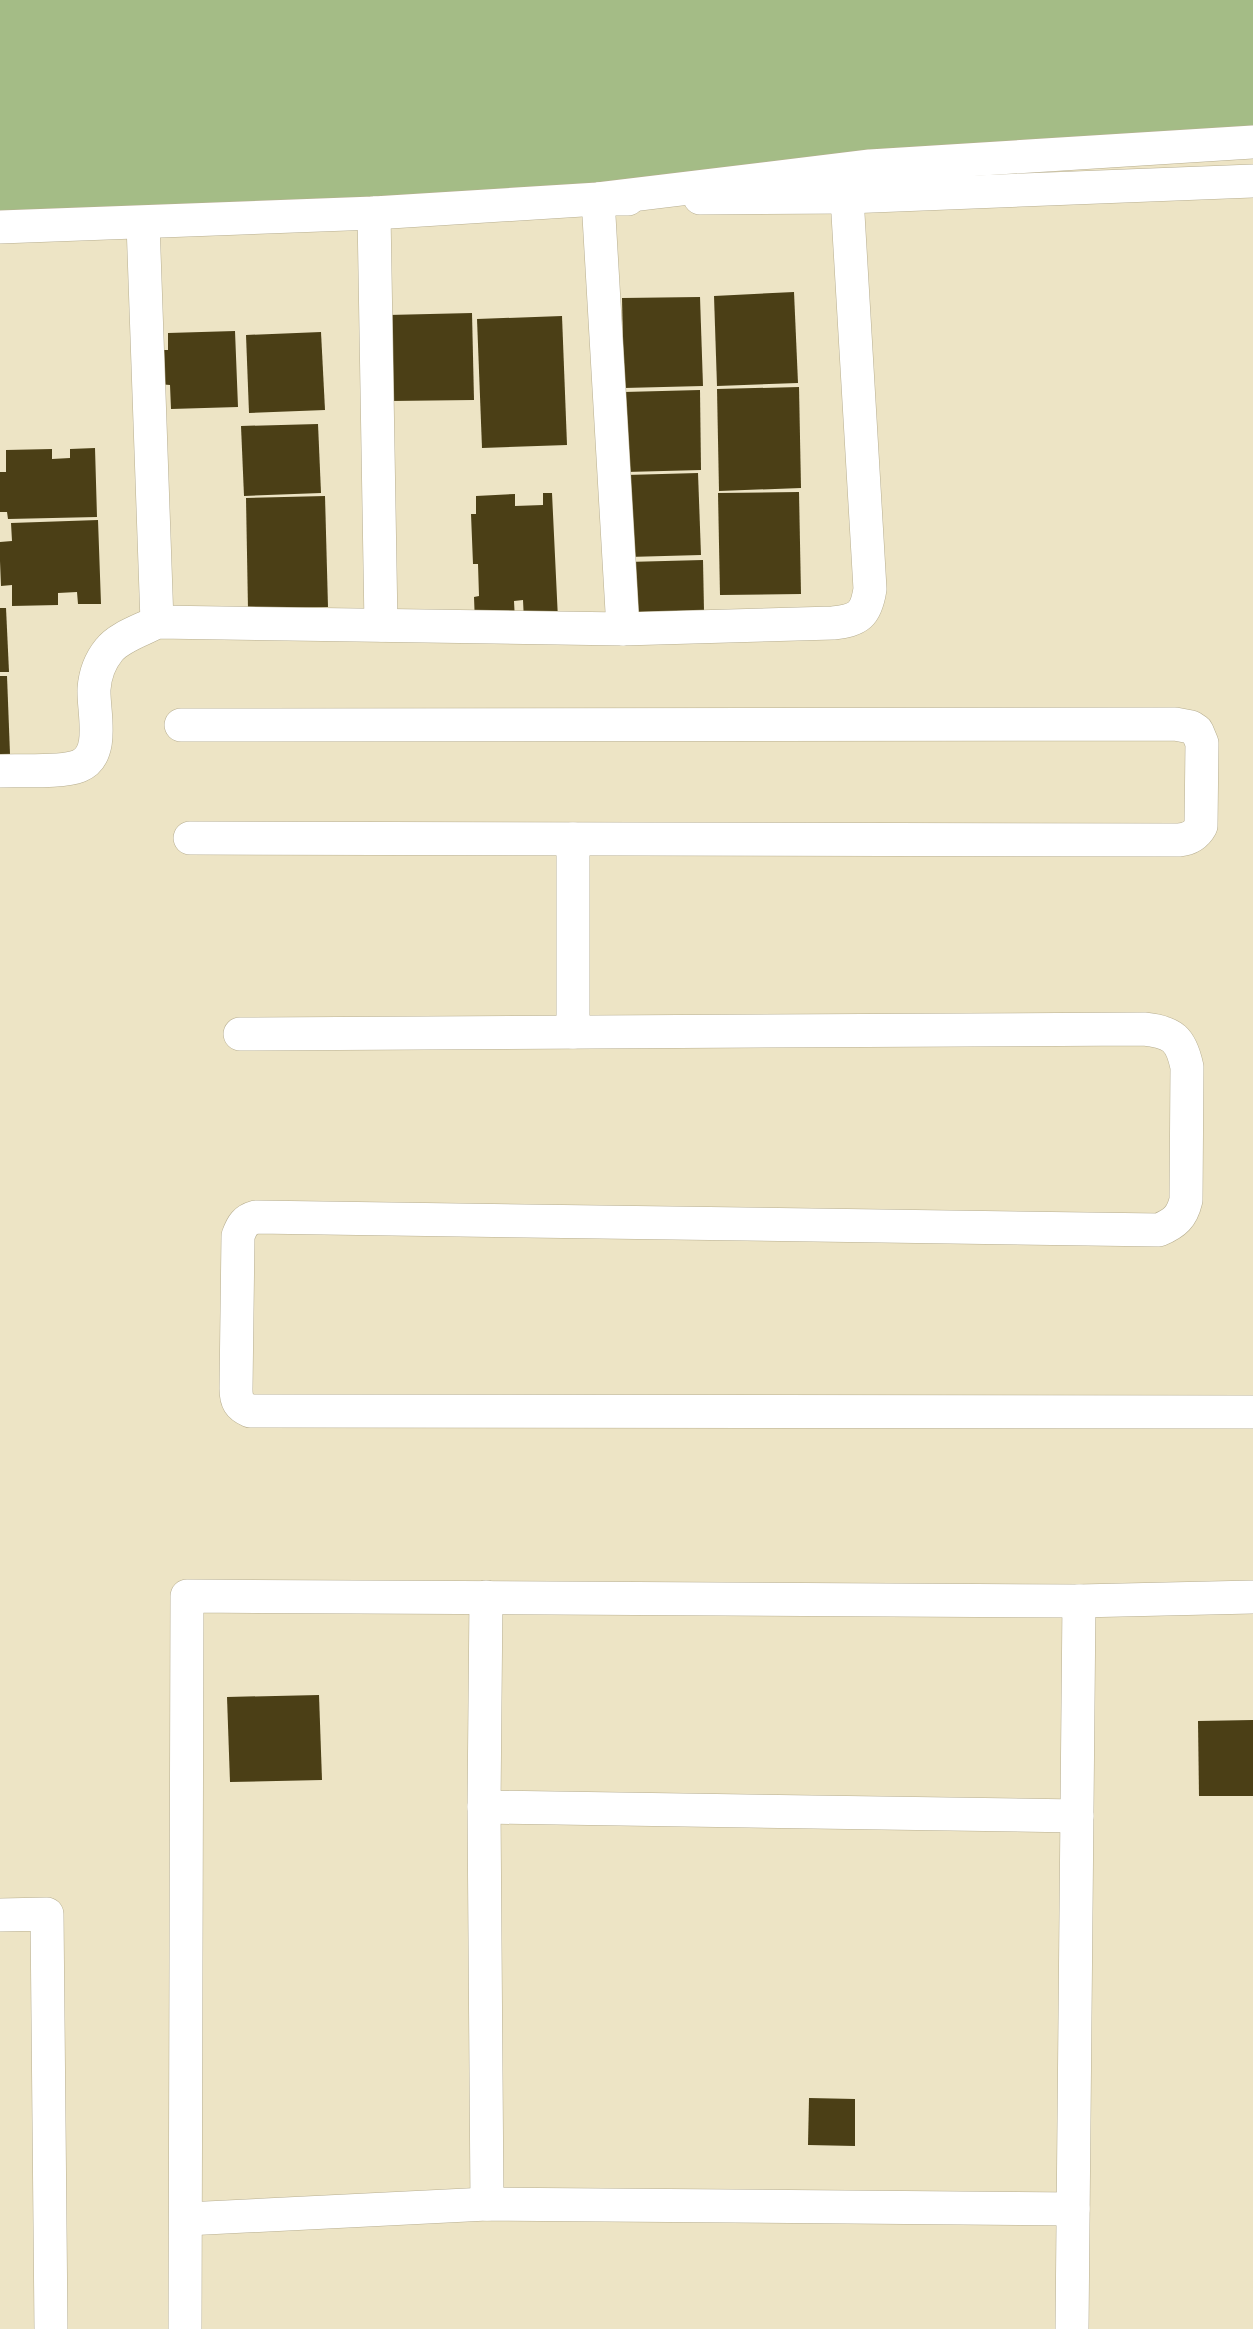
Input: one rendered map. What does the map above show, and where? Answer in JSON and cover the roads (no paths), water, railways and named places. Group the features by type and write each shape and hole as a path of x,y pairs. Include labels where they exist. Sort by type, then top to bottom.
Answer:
{"street":[{"path":"598,199 870,166 1253,142"},
{"path":"0,227 374,213 598,199 847,197 1253,181"},
{"path":"0,771 68,768 79,766 87,761 93,752 94,689 102,662 110,648 157,622 623,629 833,623 850,621 862,613 868,602 870,589 847,197"},
{"path":"598,199 623,629"},
{"path":"374,213 381,625"},
{"path":"143,223 157,622"},
{"path":"181,725 1175,724 1191,727 1197,731 1202,744 1203,816 1198,832 1189,839 190,838"},
{"path":"573,839 573,1032"},
{"path":"240,1034 1161,1031 1174,1036 1184,1052 1187,1067 1186,1200 1183,1214 1173,1224 1159,1230 256,1216 247,1220 238,1236 236,1398 241,1406 250,1411 1253,1412"},
{"path":"185,2329 187,1596 1079,1601 1253,1597"},
{"path":"486,1598 484,1807 487,2204"},
{"path":"1072,2329 1079,1601"},
{"path":"484,1807 1077,1816"},
{"path":"0,1915 47,1914 51,2329"},
{"path":"186,2219 487,2204 1073,2209"}]}
